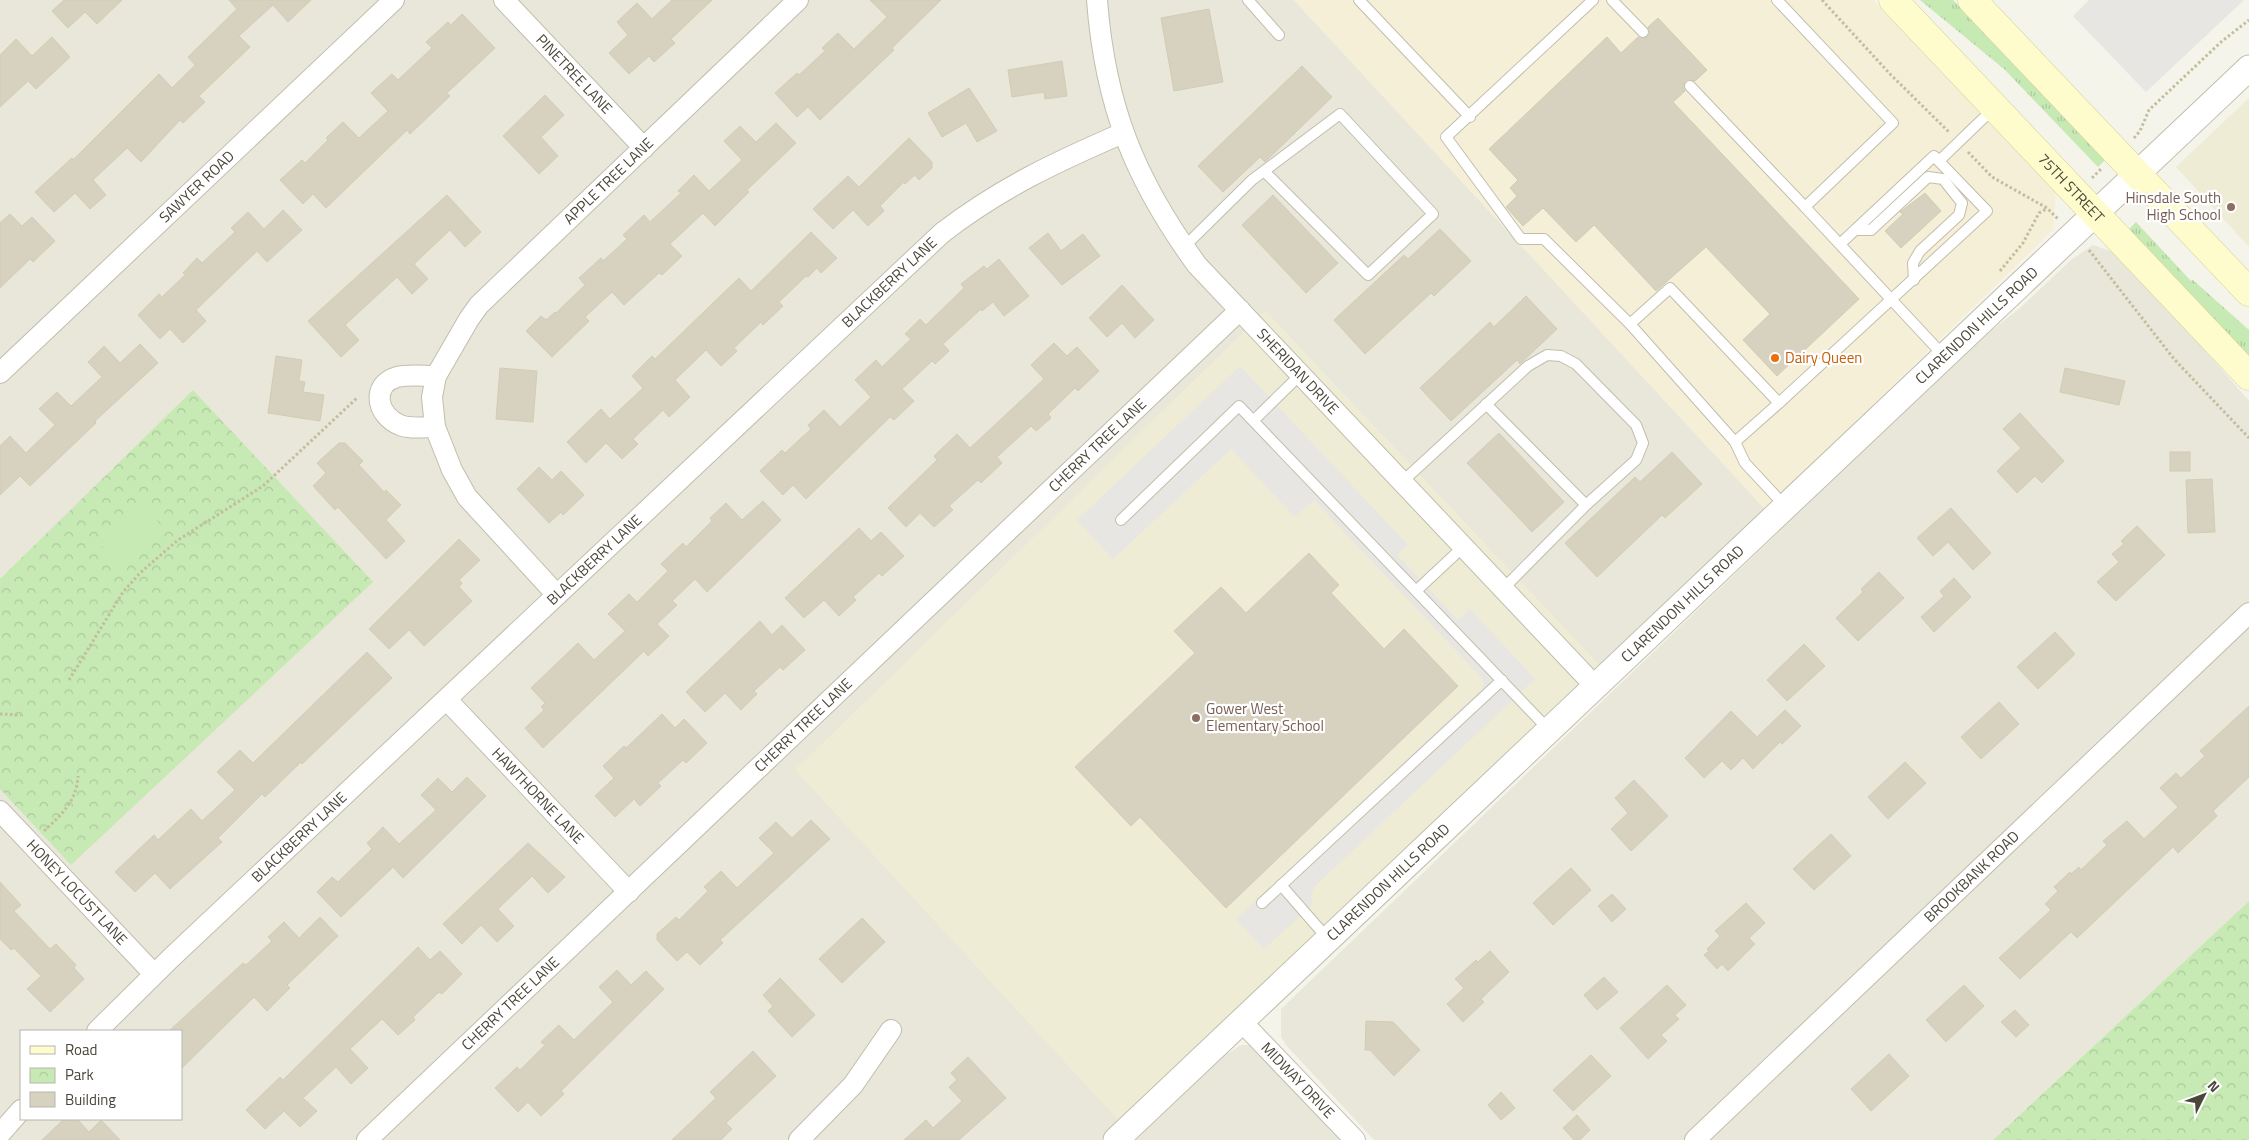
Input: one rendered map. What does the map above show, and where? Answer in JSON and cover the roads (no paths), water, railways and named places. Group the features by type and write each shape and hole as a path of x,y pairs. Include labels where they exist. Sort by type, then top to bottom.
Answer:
{"main road":[{"name":"75TH STREET","path":"1894,0 2249,376"},
{"path":"1972,0 2249,292"}],"street":[{"name":"SAWYER ROAD","path":"0,373 394,0"},
{"name":"PINETREE LANE","path":"504,0 644,148"},
{"name":"APPLE TREE LANE","path":"557,595 467,497 452,470 435,427 432,397 436,376 479,305 798,0"},
{"name":"SHERIDAN DRIVE","path":"1097,0 1104,64 1123,133 1149,193 1197,265 1595,686"},
{"name":"CLARENDON HILLS ROAD","path":"1116,1140 2249,68"},
{"name":"BLACKBERRY LANE","path":"98,1030 154,974 942,233 1008,186 1046,166 1123,133"},
{"name":"CHERRY TREE LANE","path":"368,1140 1240,310"},
{"path":"435,427 401,426 384,416 379,402 383,387 396,377 436,376"},
{"name":"BROOKBANK ROAD","path":"1695,1140 2249,613"},
{"name":"HAWTHORNE LANE","path":"447,700 630,892"},
{"name":"HONEY LOCUST LANE","path":"0,811 154,974"},
{"name":"MIDWAY DRIVE","path":"1241,1021 1355,1140"},
{"path":"799,1140 853,1085 891,1030"},
{"path":"0,1134 20,1111"}],"lane":[{"path":"1248,0 1279,35"},
{"path":"1359,0 1470,117"},
{"path":"1593,0 1470,117 1446,137 1521,239 1544,238 1630,324 1735,442 1745,463 1786,507"},
{"path":"1612,0 1643,32"},
{"path":"1776,0 1894,123 1805,207"},
{"path":"1690,86 1944,356"},
{"path":"1939,161 1995,107"},
{"path":"1184,247 1252,180 1264,171 1340,114 1433,214 1368,275 1264,171"},
{"path":"1735,442 1893,300 1987,211 1934,156 1840,244"},
{"path":"1855,230 1871,230 1928,177 1943,179 1962,203 1959,215 1920,251 1912,263 1914,280"},
{"path":"1630,324 1670,288 1778,403"},
{"path":"1402,482 1528,366 1547,355 1560,356 1576,364 1636,425 1643,443 1636,460 1586,505 1503,589"},
{"path":"1254,420 1301,374"},
{"path":"1486,404 1586,505"},
{"path":"1121,520 1239,406 1549,730"},
{"path":"1417,590 1463,547"},
{"path":"1262,903 1502,680"},
{"path":"1281,885 1328,939"}],"place":[{"name":"Hinsdale South High School","path":"2231,207"},
{"name":"Dairy Queen","path":"1775,358"},
{"name":"Gower West Elementary School","path":"1196,718"}]}
